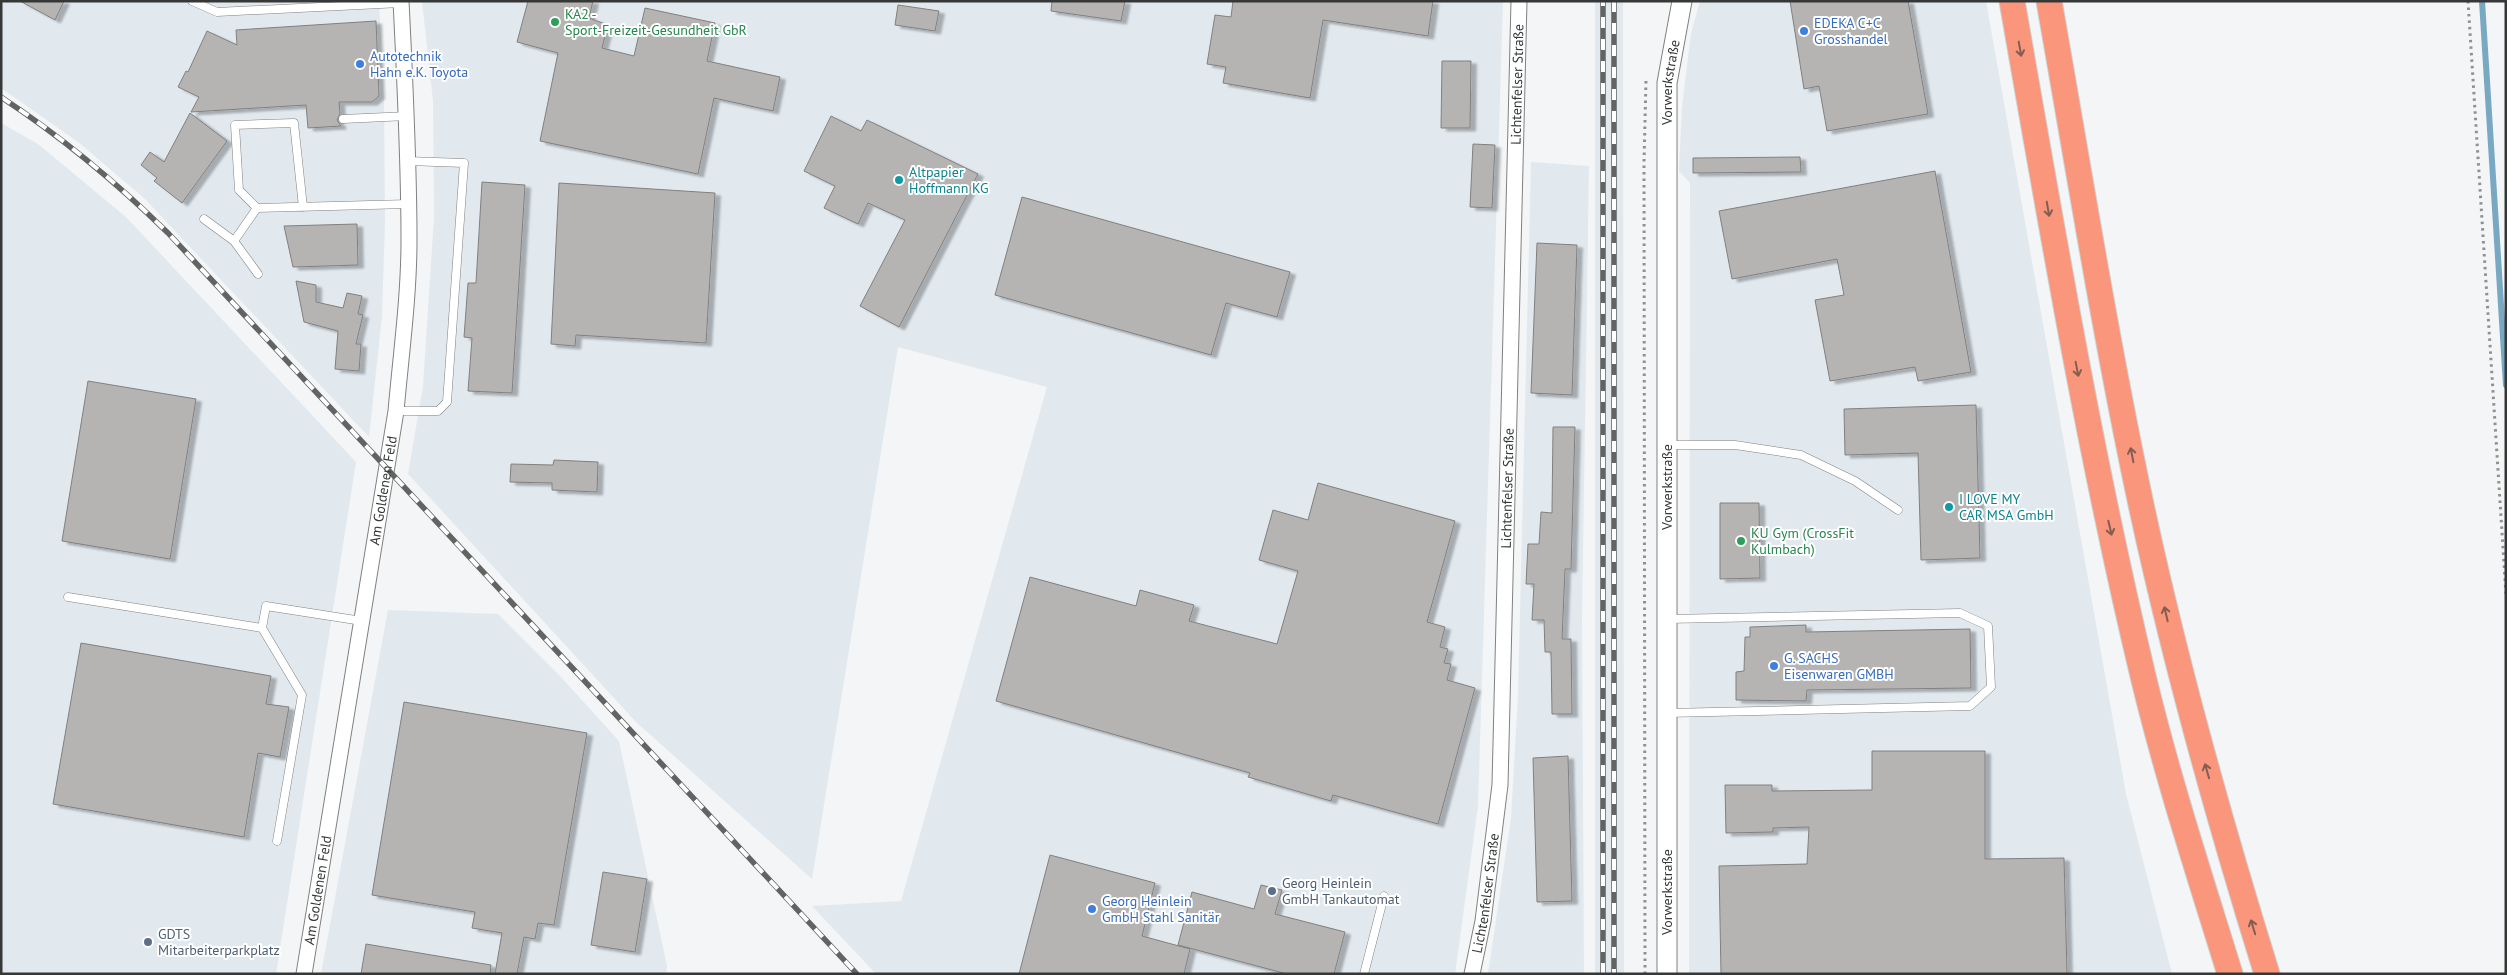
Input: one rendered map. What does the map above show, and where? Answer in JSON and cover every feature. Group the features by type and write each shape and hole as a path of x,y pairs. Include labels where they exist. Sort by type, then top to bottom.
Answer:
{"highway":[{"path":"2012,1 2070,336 2114,550 2145,683 2182,818 2230,974"},
{"path":"2049,1 2107,332 2142,509 2183,686 2228,847 2267,974"}],"street":[{"name":"Lichtenfelser Straße","path":"1472,974 1483,921 1500,785 1519,1"},
{"name":"Vorwerkstraße","path":"1668,974 1667,83 1682,1"},
{"name":"Am Goldenen Feld","path":"304,974 396,411 405,319 408,204 408,116 401,2"}],"lane":[{"path":"192,1 217,12 401,2"},
{"path":"343,119 408,116"},
{"path":"303,207 294,123 235,125 239,190 256,208 303,207 408,204"},
{"path":"396,411 438,412 448,402 464,163 407,161"},
{"path":"234,241 256,208"},
{"path":"204,219 234,241 258,274"},
{"path":"1667,445 1735,445 1801,455 1855,481 1898,510"},
{"path":"68,597 262,628"},
{"path":"277,841 302,695 262,628 266,606 362,621"},
{"path":"1667,619 1960,613 1988,626 1991,687 1970,706 1667,713"},
{"path":"1364,974 1384,896"}],"path":[{"path":"2468,1 2506,595"},
{"path":"1645,974 1644,163 1645,84 1648,75"}],"shaded area":[{"path":"1,1 379,1 384,104 385,223 382,316 369,437 144,198 78,142 1,88"},
{"path":"422,1 1503,1 1478,806 1455,974 876,974 812,906 901,901 1047,387 898,347 812,879 636,722 408,474 423,386 434,217 433,101"},
{"path":"1595,1 1623,1 1624,974 1595,974"},
{"path":"1700,1 1986,1 2126,794 2172,974 1689,974 1690,183 1679,171 1682,107 1691,33"},
{"path":"1,123 38,144 126,217 356,462 276,974 1,974"},
{"path":"1531,162 1589,166 1582,618 1584,974 1488,974 1511,818 1518,695"},
{"path":"388,610 498,614 560,676 619,741 667,966 666,974 321,974"}],"building":[{"path":"20,1 64,1 55,20"},
{"path":"528,1 593,1 589,18 608,25 602,48 634,56 645,8 715,23 707,61 780,77 773,111 714,98 698,174 540,141 558,53 517,42"},
{"path":"1052,1 1125,1 1121,21 1051,11"},
{"path":"1233,1 1433,1 1428,36 1323,20 1310,98 1223,83 1226,67 1207,64 1215,15 1231,17"},
{"path":"1790,1 1908,1 1928,114 1827,131 1819,86 1804,89"},
{"path":"898,5 939,11 935,31 895,25"},
{"path":"376,21 379,96 372,102 339,102 340,114 337,120 341,126 308,128 306,105 191,112 199,97 178,87 186,71 188,72 207,31 237,45 236,30"},
{"path":"1442,61 1471,61 1470,128 1441,128"},
{"path":"190,113 227,141 182,203 154,181 157,178 141,165 150,152 164,162"},
{"name":"Altpapier Hoffmann KG","path":"831,116 861,131 867,120 978,174 899,327 860,306 905,220 868,203 858,224 824,208 835,186 804,171"},
{"path":"1473,144 1495,145 1492,208 1470,207"},
{"path":"1800,157 1801,172 1693,173 1693,158"},
{"path":"1935,171 1971,372 1918,381 1915,367 1830,381 1815,300 1844,295 1837,259 1732,279 1719,211"},
{"path":"482,182 525,185 512,393 468,391 472,338 464,337 468,283 476,283"},
{"path":"559,183 715,193 706,343 576,335 575,346 551,344"},
{"path":"1022,197 1290,272 1277,317 1226,303 1211,355 995,295"},
{"path":"357,224 358,265 293,267 284,226"},
{"path":"1537,243 1577,245 1572,395 1531,393"},
{"path":"296,281 316,285 316,302 343,308 347,293 362,296 358,314 363,315 356,344 361,344 359,371 335,369 338,331 304,322"},
{"path":"88,381 196,399 170,559 62,541"},
{"name":"I LOVE MY CAR MSA GmbH","path":"1976,405 1980,558 1921,560 1918,453 1845,455 1844,409"},
{"path":"1553,427 1575,427 1571,569 1565,569 1562,639 1571,639 1572,714 1552,714 1551,652 1545,652 1544,620 1532,620 1534,584 1526,584 1528,544 1539,544 1541,512 1552,513"},
{"path":"554,460 598,462 597,492 552,490 552,483 510,482 511,464 553,465"},
{"path":"1318,483 1455,521 1427,622 1445,627 1440,647 1448,649 1444,663 1451,664 1447,680 1475,688 1438,824 1333,795 1331,801 1248,777 1250,773 996,701 1030,577 1136,606 1140,590 1194,605 1189,621 1277,644 1298,571 1259,560 1273,510 1308,520"},
{"path":"1720,503 1759,503 1760,578 1720,579"},
{"path":"1806,625 1806,632 1970,629 1971,688 1807,690 1806,701 1736,700 1736,672 1744,671 1745,637 1750,637 1750,627"},
{"path":"81,643 271,676 266,704 289,707 280,757 258,753 244,837 53,804"},
{"path":"404,702 587,733 554,925 538,923 535,939 524,937 517,974 495,974 502,933 472,928 475,912 372,895"},
{"path":"1872,751 1985,751 1985,859 2064,858 2067,974 1721,974 1719,866 1807,864 1809,827 1773,828 1773,832 1726,833 1725,785 1772,785 1772,791 1872,790"},
{"path":"1568,756 1572,901 1537,902 1533,758"},
{"name":"Georg Heinlein GmbH Stahl Sanitär","path":"1050,855 1155,883 1142,936 1190,949 1184,974 1019,974"},
{"path":"603,872 647,879 635,952 591,945"},
{"path":"1261,885 1282,890 1275,914 1345,932 1334,974 1287,974 1178,945 1192,892 1254,909"},
{"path":"366,944 491,965 490,974 361,974"}],"waterway":[{"path":"2482,1 2506,385"}],"railway":[{"path":"1603,1 1603,974"},
{"path":"1614,1 1614,974"},
{"path":"1,97 46,128 88,161 168,233 857,974"}],"place":[{"name":"KA2 - Sport-Freizeit-Gesundheit GbR","path":"555,22"},
{"name":"EDEKA C+C Grosshandel","path":"1804,31"},
{"name":"Autotechnik Hahn e.K. Toyota","path":"360,64"},
{"name":"Altpapier Hoffmann KG","path":"899,180"},
{"name":"I LOVE MY CAR MSA GmbH","path":"1949,507"},
{"name":"KU Gym (CrossFit Kulmbach)","path":"1741,541"},
{"name":"G. SACHS Eisenwaren GMBH","path":"1774,666"},
{"name":"Georg Heinlein GmbH Tankautomat","path":"1272,891"},
{"name":"Georg Heinlein GmbH Stahl Sanitär","path":"1092,909"},
{"name":"GDTS Mitarbeiterparkplatz","path":"148,942"}]}
